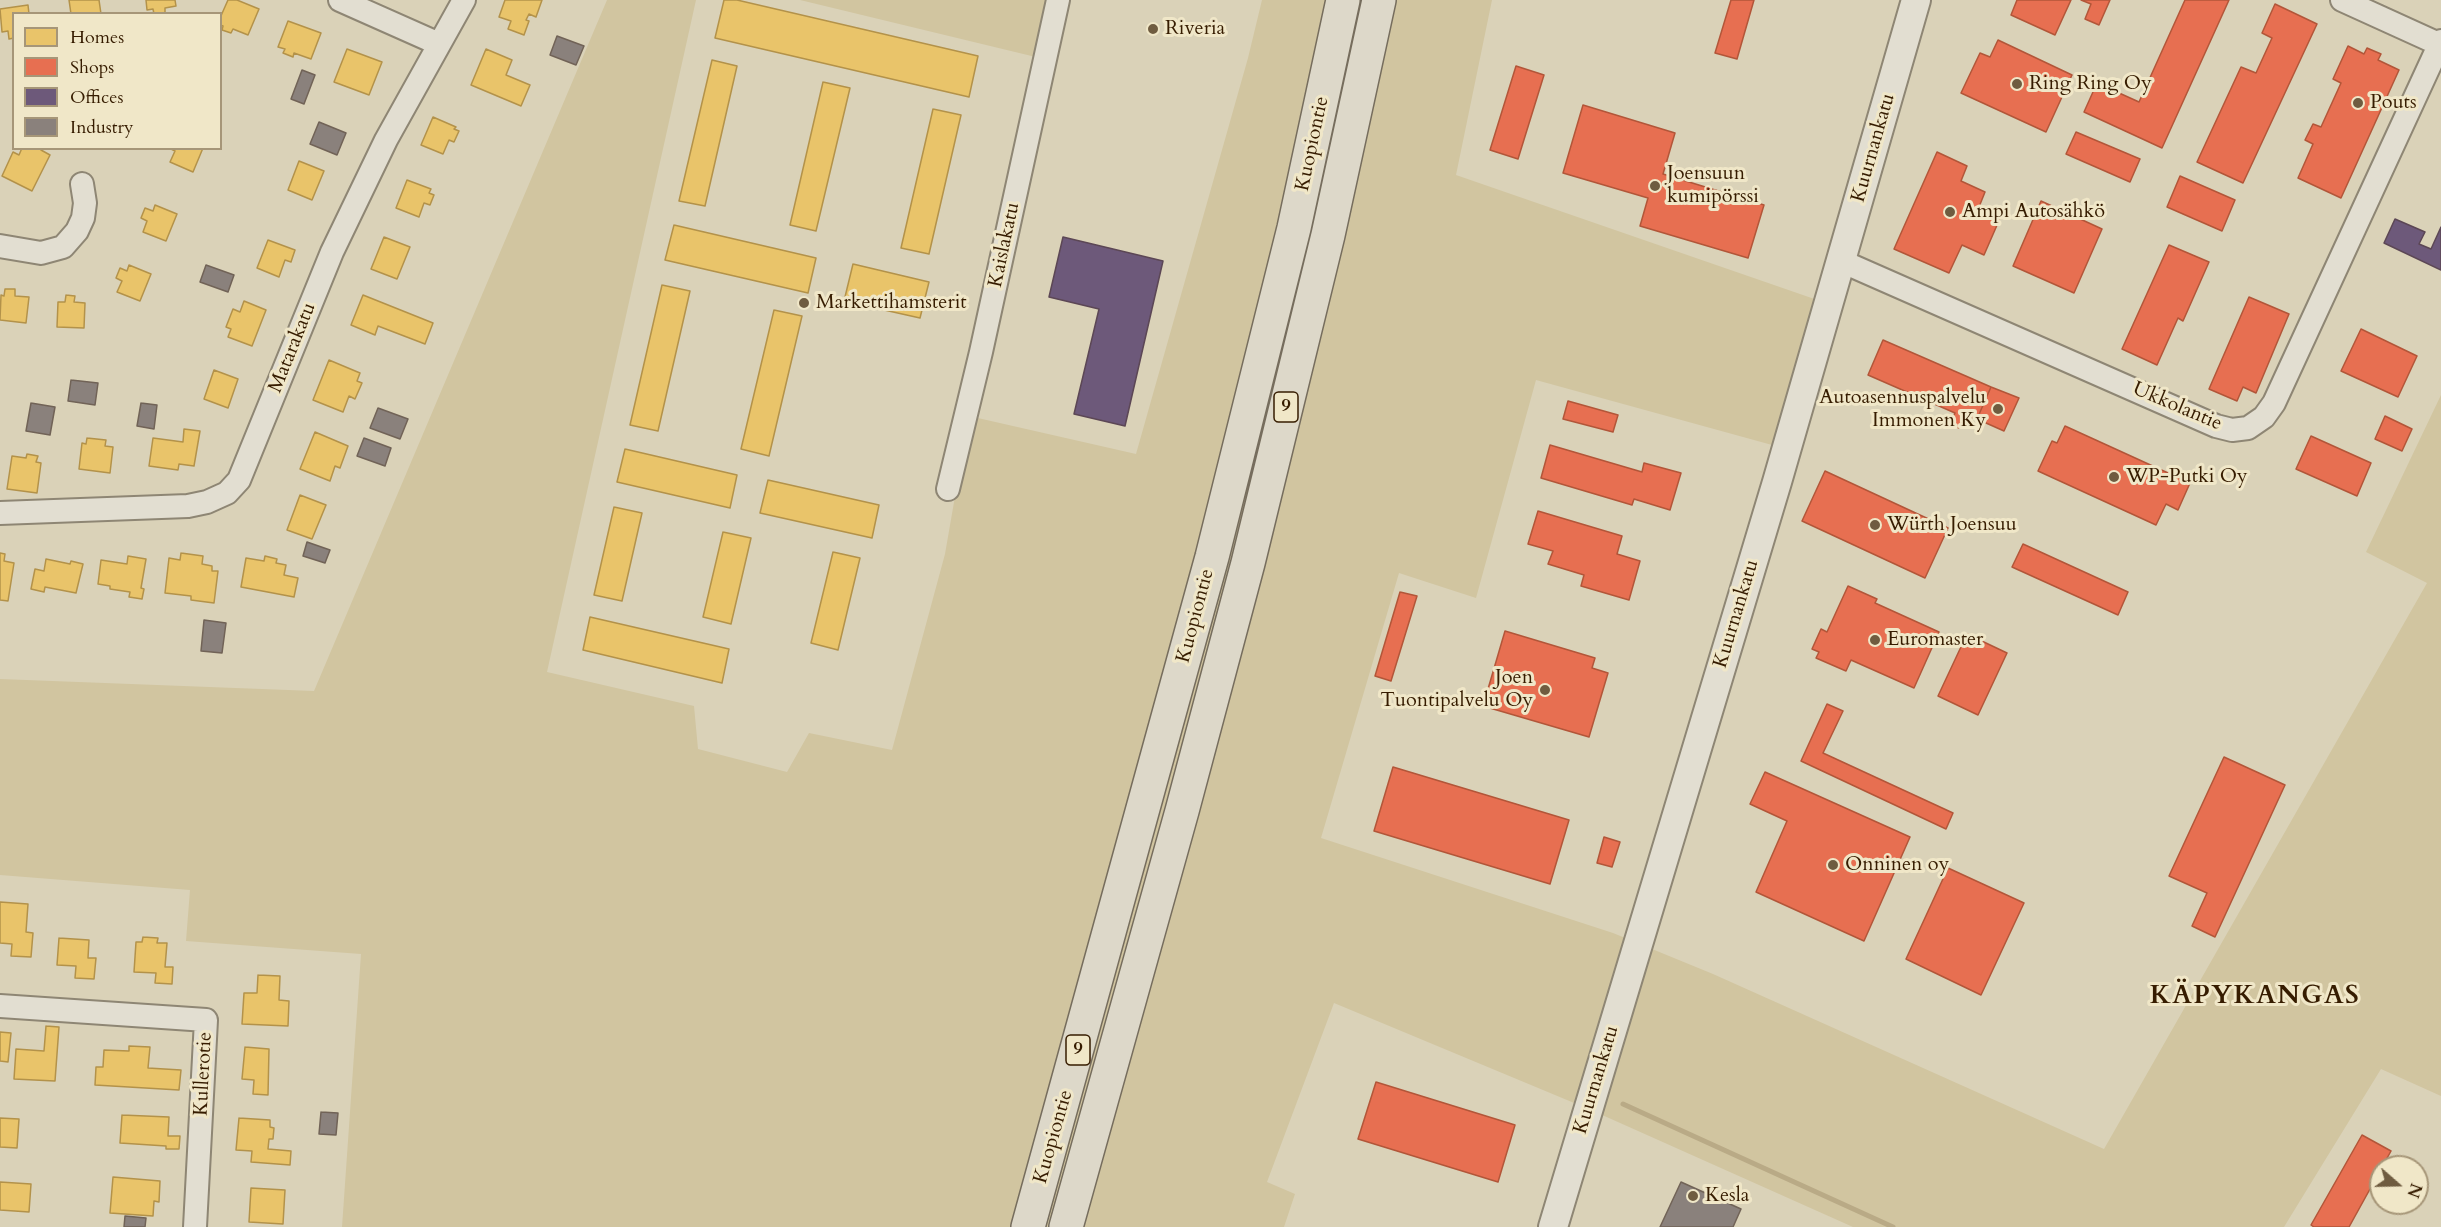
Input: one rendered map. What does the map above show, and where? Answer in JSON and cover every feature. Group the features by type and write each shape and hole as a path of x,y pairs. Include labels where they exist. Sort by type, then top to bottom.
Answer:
{"highway":[{"name":"Kuopiontie","path":"1029,1227 1212,556 1294,228 1343,0"},
{"name":"Kuopiontie","path":"1066,1227 1182,811 1248,563 1328,236 1378,0"}],"street":[{"path":"340,0 438,45"},
{"name":"Matarakatu","path":"0,513 188,506 207,502 227,493 239,480 332,252 386,140 465,0"},
{"name":"Kaislakatu","path":"948,489 981,352 1058,0"},
{"name":"Kuurnankatu","path":"1553,1227 1764,526 1916,0"},
{"path":"2342,0 2440,44"},
{"name":"Ukkolantie","path":"1841,261 1860,267 2216,426 2232,430 2248,428 2264,417 2274,403 2440,44"},
{"path":"0,246 41,253 63,247 77,231 82,218 85,203 82,184"},
{"name":"Kullerotie","path":"0,1006 206,1020 195,1227"}],"shaded area":[{"path":"607,0 696,0 547,672 694,706 698,749 787,772 809,733 892,750 945,554 969,416 1136,454 1248,58 1262,0 1492,0 1456,175 1826,303 1783,448 1536,380 1476,598 1399,573 1321,838 1613,933 1713,974 2104,1149 2427,583 2366,552 2441,395 2441,1096 2381,1069 2284,1227 1853,1227 1591,1110 1334,1003 1267,1182 1295,1194 1284,1227 342,1227 361,954 186,941 190,890 0,875 0,679 314,691"},
{"path":"800,0 1058,0 1044,59"}],"building: Homes":[{"path":"69,0 99,0 101,12 71,12"},
{"path":"146,0 175,0 176,6 165,8 165,12 147,10"},
{"path":"228,0 237,0 259,9 248,35 233,29 231,33 222,30 222,14"},
{"path":"505,0 542,0 536,17 529,14 524,35 508,29 511,21 499,17"},
{"path":"724,0 737,0 978,56 969,97 715,38"},
{"path":"28,5 29,12 12,12 12,38 9,39 8,31 2,32 0,9"},
{"path":"288,21 321,33 311,59 294,53 293,57 283,53 285,49 278,47"},
{"path":"347,49 382,62 369,95 334,82"},
{"path":"486,49 512,60 506,75 530,85 521,106 471,85"},
{"path":"712,60 737,66 705,206 679,201"},
{"path":"823,82 850,88 816,231 790,225"},
{"path":"933,109 961,115 929,254 901,248"},
{"path":"433,117 456,127 454,129 459,131 454,142 449,140 443,154 421,145"},
{"path":"21,150 41,150 50,155 32,191 2,176 13,152 19,155"},
{"path":"173,150 202,150 193,172 170,162 175,151"},
{"path":"299,161 324,171 312,200 288,190"},
{"path":"407,180 431,189 429,193 434,195 430,205 424,203 419,217 396,208"},
{"path":"155,205 177,214 166,241 143,232 147,221 141,218 145,208 153,211"},
{"path":"674,225 816,258 808,293 665,260"},
{"path":"384,237 410,247 397,279 371,269"},
{"path":"268,240 295,250 291,262 285,260 279,277 257,268"},
{"path":"853,264 929,282 920,318 844,301"},
{"path":"129,265 151,274 140,301 117,292 122,281 116,278 120,268 127,271"},
{"path":"662,285 690,291 658,431 630,425"},
{"path":"5,289 15,289 15,296 29,297 26,323 0,320 1,295 4,296"},
{"path":"66,295 75,296 74,302 85,303 84,328 57,327 58,302 65,302"},
{"path":"363,295 433,323 425,344 378,326 375,335 351,325"},
{"path":"244,301 266,310 252,346 228,337 231,329 226,327 233,309 240,312"},
{"path":"774,310 802,316 769,456 741,449"},
{"path":"329,360 360,373 357,381 362,383 355,399 349,396 343,412 313,400"},
{"path":"214,370 238,379 228,408 204,399"},
{"path":"184,429 200,431 194,466 179,464 178,470 149,466 153,438 183,442"},
{"path":"315,432 348,446 340,468 335,466 330,481 300,469"},
{"path":"87,438 106,440 105,446 113,447 110,473 79,469 82,443 86,444"},
{"path":"625,449 737,475 730,508 617,482"},
{"path":"27,454 38,456 36,462 41,463 37,493 7,489 12,456 26,458"},
{"path":"768,480 879,505 872,538 760,513"},
{"path":"300,495 326,505 312,539 287,530"},
{"path":"614,507 642,513 622,601 594,595"},
{"path":"723,532 751,538 731,624 703,617"},
{"path":"833,552 860,558 838,650 811,643"},
{"path":"0,553 5,554 4,561 14,563 8,601 0,600"},
{"path":"181,553 203,556 202,564 212,566 212,571 218,571 214,603 191,600 191,596 165,593 169,558 180,560"},
{"path":"128,556 146,559 141,588 144,589 142,599 129,597 130,592 110,589 110,586 98,584 101,560 127,564"},
{"path":"265,556 277,559 276,563 286,565 284,575 298,578 294,597 241,587 246,558 264,561"},
{"path":"46,559 83,564 76,593 45,587 44,592 31,589 35,569 44,571"},
{"path":"590,617 729,649 722,683 583,650"},
{"path":"0,902 28,904 26,932 33,933 31,957 11,956 12,944 0,943"},
{"path":"143,937 158,938 157,943 167,943 165,967 173,967 172,984 155,983 156,973 134,972 136,942 142,942"},
{"path":"59,938 89,940 88,958 96,958 94,979 75,978 76,966 57,965"},
{"path":"258,975 280,976 279,1000 289,1001 288,1026 242,1024 244,993 257,993"},
{"path":"46,1026 59,1027 55,1081 14,1079 16,1049 44,1051"},
{"path":"0,1032 11,1033 8,1062 0,1061"},
{"path":"129,1046 150,1047 148,1068 181,1070 179,1090 95,1085 96,1067 103,1067 104,1050 129,1051"},
{"path":"245,1047 269,1049 268,1095 253,1094 254,1080 242,1079"},
{"path":"122,1115 169,1117 168,1136 180,1136 179,1149 120,1143"},
{"path":"0,1118 19,1119 17,1148 0,1147"},
{"path":"239,1118 270,1120 270,1127 274,1128 273,1139 269,1139 268,1149 291,1151 290,1165 251,1162 252,1151 236,1150"},
{"path":"113,1177 160,1181 159,1202 154,1201 153,1216 110,1213"},
{"path":"0,1182 31,1184 29,1212 0,1210"},
{"path":"251,1188 285,1190 283,1224 249,1222"}],"building: Shops":[{"path":"1731,0 1754,0 1737,59 1715,53"},
{"path":"2017,0 2071,0 2055,35 2011,15"},
{"path":"2081,0 2110,0 2099,25 2085,19 2091,4"},
{"path":"2185,0 2229,0 2162,148 2084,112 2097,83 2139,102"},
{"path":"2275,4 2317,24 2243,183 2197,162 2241,67 2256,73 2272,38 2262,33"},
{"name":"Ring Ring Oy","path":"1998,40 2072,75 2046,132 1961,93 1980,53 1990,57"},
{"name":"Pouts","path":"2348,46 2364,54 2367,48 2381,54 2378,60 2399,70 2341,198 2298,178 2313,144 2305,140 2313,124 2321,127 2341,83 2333,79"},
{"path":"1516,66 1544,75 1518,159 1490,150"},
{"name":"Joensuun kumipörssi","path":"1583,105 1675,133 1663,174 1764,205 1748,258 1640,226 1648,198 1563,173"},
{"path":"2076,132 2140,159 2130,182 2066,154"},
{"name":"Ampi Autosähkö","path":"1937,152 1967,166 1961,181 1985,192 1979,207 2001,216 1984,255 1962,245 1949,273 1894,249"},
{"path":"2180,176 2235,200 2222,231 2167,207"},
{"path":"2041,201 2102,229 2074,293 2013,266"},
{"path":"2169,245 2209,262 2183,321 2178,318 2157,365 2122,349"},
{"path":"2249,297 2289,314 2256,393 2243,387 2237,401 2209,389"},
{"path":"2361,329 2417,356 2398,397 2341,371"},
{"path":"1883,340 1991,387 1977,419 1967,416 1959,428 1950,424 1955,413 1868,375"},
{"name":"Autoasennuspalvelu Immonen Ky","path":"1991,387 2019,398 2004,431 1977,419"},
{"path":"1568,401 1618,415 1613,432 1563,419"},
{"path":"2385,416 2412,429 2402,451 2375,439"},
{"name":"WP-Putki Oy","path":"2065,426 2190,483 2178,510 2166,504 2156,525 2038,471 2052,441 2057,443"},
{"path":"2311,436 2371,463 2357,496 2296,469"},
{"path":"1550,445 1642,472 1644,463 1681,473 1670,510 1634,499 1632,505 1541,478"},
{"name":"Würth Joensuu","path":"1825,471 1948,528 1925,578 1802,521"},
{"path":"1538,511 1622,536 1617,554 1640,561 1629,600 1581,586 1584,575 1548,564 1553,551 1528,544"},
{"path":"2023,544 2128,592 2118,615 2012,567"},
{"name":"Euromaster","path":"1848,586 1877,599 1875,603 1939,632 1914,688 1851,660 1846,671 1816,658 1819,652 1812,649 1821,629 1827,632"},
{"path":"1400,592 1417,596 1391,681 1375,676"},
{"name":"Joen Tuontipalvelu Oy","path":"1505,631 1595,658 1592,668 1608,673 1589,737 1483,706"},
{"path":"1967,634 2007,653 1978,715 1938,696"},
{"path":"1827,704 1843,711 1823,753 1953,813 1946,829 1801,761"},
{"path":"2224,757 2285,785 2215,937 2192,926 2207,893 2169,876"},
{"path":"1393,767 1569,820 1550,884 1374,831"},
{"name":"Onninen oy","path":"1765,772 1910,837 1864,941 1756,892 1787,821 1750,804"},
{"path":"1604,837 1620,842 1612,867 1597,863"},
{"path":"1948,868 2024,903 1981,995 1906,959"},
{"path":"1376,1082 1515,1125 1498,1182 1358,1139"},
{"path":"2362,1135 2391,1151 2389,1155 2369,1155 2369,1191 2349,1227 2314,1227 2311,1225"}],"building: Offices":[{"path":"2395,219 2425,232 2419,244 2431,249 2441,227 2441,270 2384,243"},
{"path":"1063,237 1163,261 1125,426 1074,414 1099,309 1049,297"}],"building: Industry":[{"path":"557,36 584,46 576,65 550,55"},
{"path":"302,70 315,75 304,104 291,99"},
{"path":"319,122 346,133 337,155 310,144"},
{"path":"206,265 234,275 228,292 200,282"},
{"path":"71,380 98,383 95,405 68,401"},
{"path":"31,403 55,407 50,435 26,431"},
{"path":"141,403 157,405 154,429 137,426"},
{"path":"378,408 408,419 400,439 370,428"},
{"path":"364,438 391,448 385,466 357,456"},
{"path":"307,542 330,550 325,563 303,556"},
{"path":"204,620 226,623 222,653 201,651"},
{"path":"321,1112 338,1113 336,1135 319,1134"},
{"name":"Kesla","path":"1681,1182 1741,1209 1733,1227 1660,1227"},
{"path":"125,1216 146,1218 145,1227 124,1227"}],"waterway":[{"path":"1623,1104 1893,1227"}],"place":[{"name":"Riveria","path":"1153,29"},
{"name":"Ring Ring Oy","path":"2017,84"},
{"name":"Pouts","path":"2358,103"},
{"name":"Joensuun kumipörssi","path":"1655,186"},
{"name":"Ampi Autosähkö","path":"1950,212"},
{"name":"Markettihamsterit","path":"804,303"},
{"name":"Autoasennuspalvelu Immonen Ky","path":"1998,409"},
{"name":"WP-Putki Oy","path":"2114,477"},
{"name":"Würth Joensuu","path":"1875,525"},
{"name":"Euromaster","path":"1875,640"},
{"name":"Joen Tuontipalvelu Oy","path":"1545,690"},
{"name":"Onninen oy","path":"1833,865"},
{"name":"Kesla","path":"1693,1196"}],"district":[{"name":"KÄPYKANGAS","path":"2255,997"}]}
